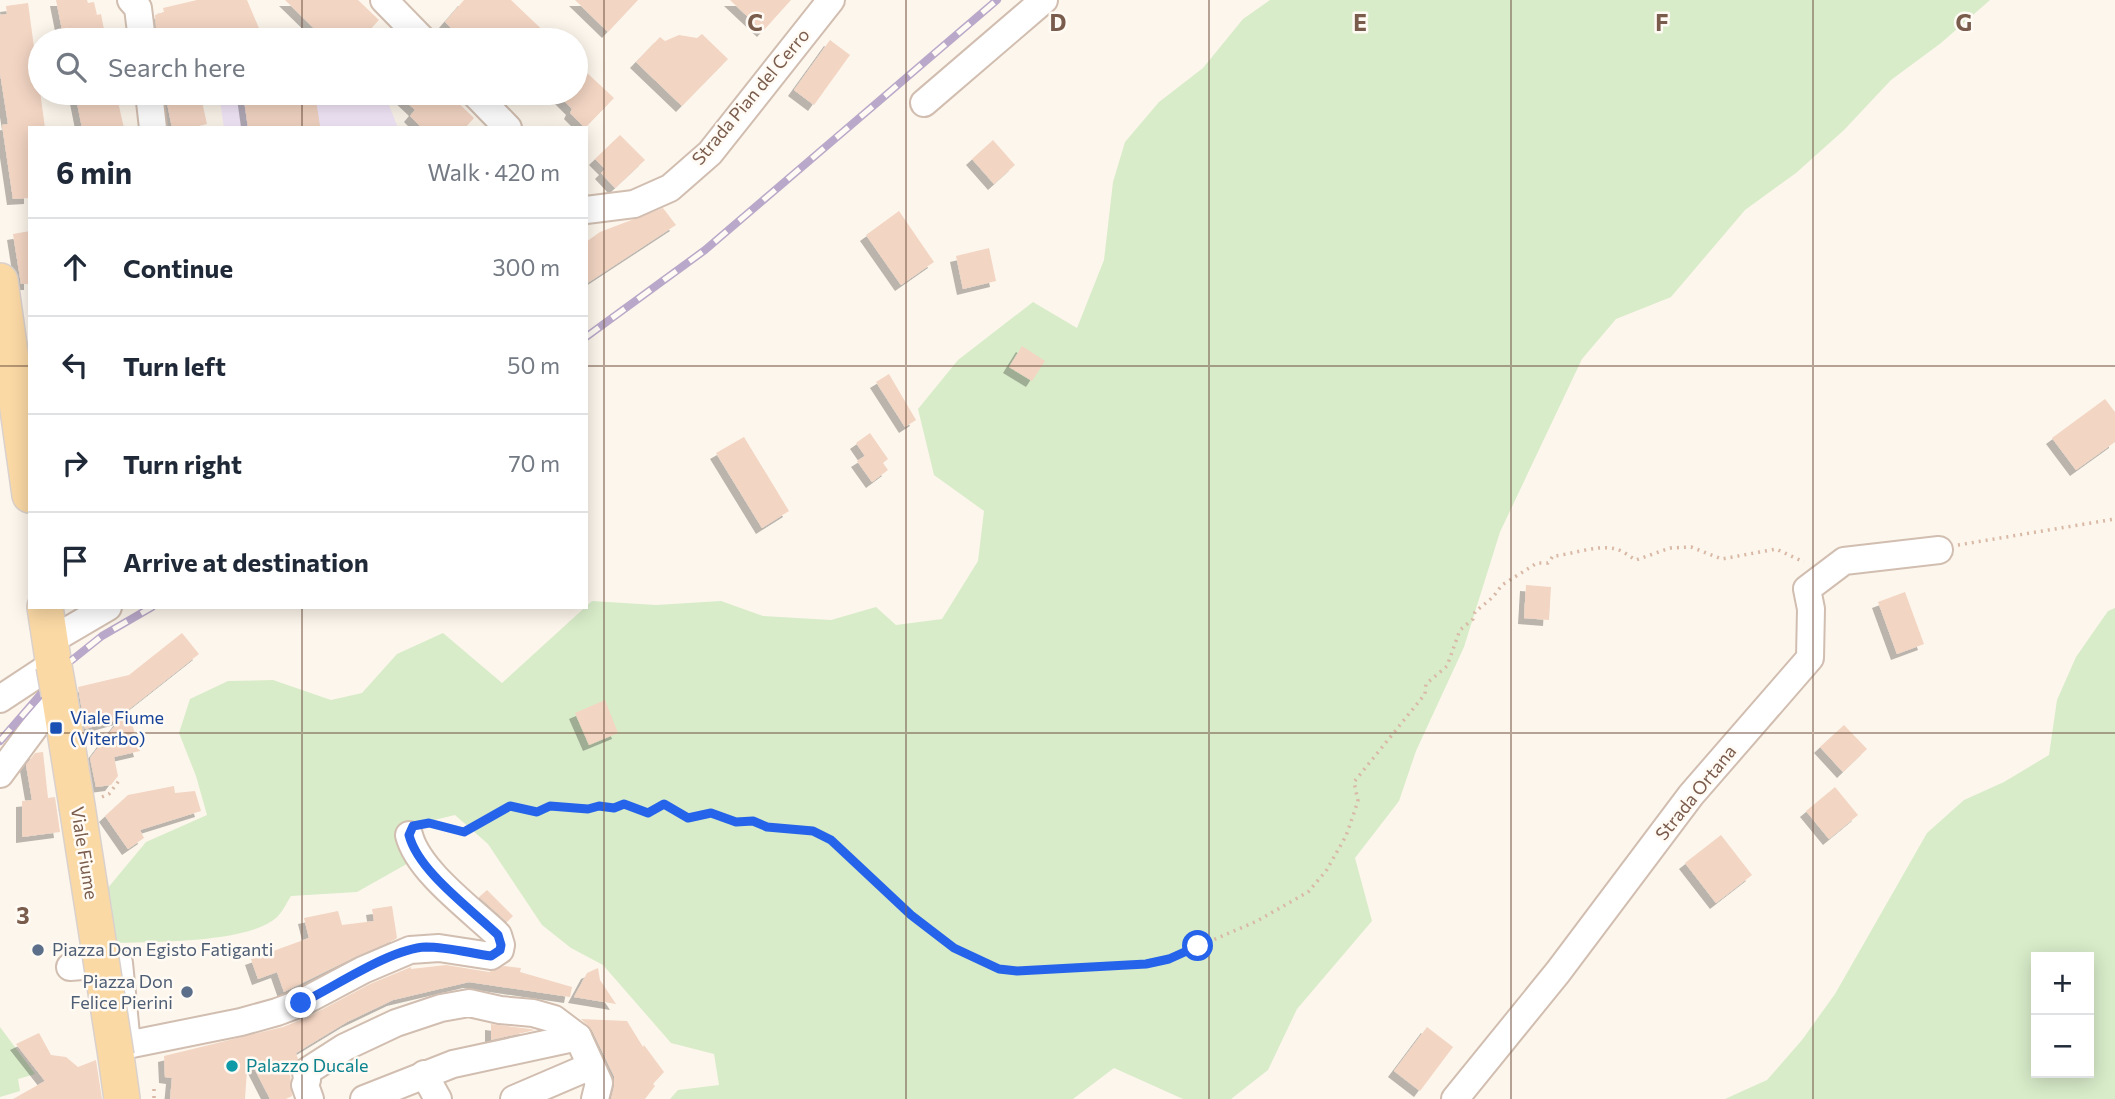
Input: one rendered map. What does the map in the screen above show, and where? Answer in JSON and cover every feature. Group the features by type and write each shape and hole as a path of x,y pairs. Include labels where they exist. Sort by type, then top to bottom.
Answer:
{"main road":[{"path":"0,281 28,481"},
{"name":"Viale Fiume","path":"45,609 54,689 86,802 121,1050 138,1096"}],"street":[{"path":"384,0 411,28"},
{"name":"Strada Pian del Cerro","path":"588,209 634,204 670,188 710,153 831,0"},
{"path":"924,103 1044,0"},
{"path":"139,3 141,28"},
{"path":"150,105 153,126"},
{"path":"486,105 506,126"},
{"name":"Strada Ortana","path":"1455,1099 1558,972 1691,795 1810,658 1811,609 1807,589 1844,561 1939,550"},
{"path":"0,774 107,609"},
{"path":"0,699 54,689"},
{"path":"70,967 119,963 121,1050 254,1019 301,1003 363,970 410,950 439,948 491,956 500,950 498,935 425,866 414,851 409,835"},
{"path":"310,1099 305,1085 306,1072 345,1047 396,1023 441,1007 469,1003 500,1010 533,1013 554,1020 578,1037 599,1083 596,1099"},
{"path":"514,1099 538,1060 578,1037"},
{"path":"364,1099 453,1064 538,1060 591,1066"},
{"path":"424,1074 438,1099"}],"path":[{"path":"1939,550 1974,540 2115,519"},
{"path":"409,835 413,826 429,823 464,832 510,806 537,812 550,806 588,809 599,806 614,808 624,804 648,813 664,804 688,818 711,813 736,822 753,821 767,827 813,831 831,840 924,926 954,948 999,969 1017,971 1146,964 1169,959 1229,935 1308,892 1326,871 1346,836 1358,800 1354,782 1425,694 1426,684 1447,666 1460,630 1473,619 1475,612 1493,597 1502,584 1537,563 1548,563 1553,556 1571,555 1580,551 1615,549 1636,560 1670,548 1691,547 1722,559 1776,549 1804,562 1808,556"},
{"path":"86,802 109,794 121,778"},
{"path":"138,1096 154,1099"}],"shaded area":[{"path":"221,105 389,105 397,126 224,126"}],"green space":[{"path":"1270,0 1990,0 1941,43 1891,80 1844,130 1796,173 1745,210 1671,297 1616,319 1582,359 1500,532 1464,647 1416,751 1399,801 1355,858 1372,921 1297,1009 1268,1070 1231,1099 1183,1099 1114,1068 1073,1099 670,1099 678,1090 719,1085 714,1054 671,1043 603,965 571,948 542,925 488,844 455,815 405,827 412,861 357,892 291,896 276,918 263,926 223,937 115,943 107,889 146,842 207,815 196,776 179,733 190,699 228,681 273,680 331,700 362,693 397,654 443,633 502,683 583,609 588,609 592,601 656,605 721,601 763,616 831,620 876,607 896,625 942,619 978,561 984,511 934,475 918,409 958,360 1033,302 1077,328 1104,260 1113,182 1125,142 1159,102 1203,68 1243,19"},
{"path":"2115,608 2115,1099 1725,1099 1767,1080 1802,1040 1835,994 1927,833 1964,800 2004,782 2049,755 2057,700 2076,657 2108,611"},
{"path":"0,1027 35,1074 18,1079 20,1091 0,1097"}],"building":[{"path":"56,0 94,2 97,15 101,14 104,28 62,28"},
{"path":"197,0 247,0 259,28 156,28 155,15 164,12 163,8"},
{"path":"285,0 358,0 379,20 371,28 314,28"},
{"path":"464,0 511,0 540,28 451,28 445,22"},
{"path":"575,0 638,0 608,32"},
{"path":"730,0 791,0 763,31"},
{"path":"28,3 31,28 28,28 28,105 42,105 45,126 28,126 28,198 13,199 2,125 8,124 0,73 0,15 7,14 6,6"},
{"path":"702,34 728,59 682,106 636,62 660,37 665,41 679,35 697,38"},
{"path":"830,40 850,55 814,105 794,90"},
{"path":"588,74 614,98 587,126 583,126 570,113 572,109 568,105 588,105"},
{"path":"77,105 119,105 124,126 82,126"},
{"path":"167,105 203,105 207,124 172,126"},
{"path":"245,105 317,105 320,126 248,126"},
{"path":"410,105 460,105 474,118 467,126 420,126 410,116 415,110"},
{"path":"620,135 645,160 615,188 601,173 605,169 595,159"},
{"path":"993,140 1015,165 994,184 972,159"},
{"path":"663,208 676,225 588,283 588,241 600,232"},
{"path":"899,211 934,262 901,285 866,235"},
{"path":"28,231 28,284 21,284 13,234"},
{"path":"989,248 996,281 963,289 956,256"},
{"path":"1022,346 1045,361 1032,381 1009,367"},
{"path":"889,374 916,420 905,427 876,382"},
{"path":"2105,399 2115,412 2115,442 2076,470 2052,438"},
{"path":"870,433 888,459 883,463 888,470 872,482 857,461 865,456 856,443"},
{"path":"744,437 789,511 762,528 716,453"},
{"path":"1526,585 1551,587 1549,620 1524,618"},
{"path":"1905,592 1924,644 1897,654 1878,602"},
{"path":"182,633 199,654 128,710 140,751 114,757 118,776 111,785 96,787 90,758 120,719 85,729 78,687 129,675"},
{"path":"605,700 618,733 589,745 575,713"},
{"path":"1844,725 1867,749 1843,772 1820,747"},
{"path":"43,752 48,798 55,797 60,832 22,837 22,801 32,800 26,765 35,753"},
{"path":"174,786 175,793 195,791 201,811 140,830 144,838 128,849 105,816 128,795"},
{"path":"1835,787 1858,815 1829,839 1806,811"},
{"path":"1721,835 1752,875 1716,903 1685,863"},
{"path":"487,890 513,916 507,922 479,897"},
{"path":"392,906 397,938 394,940 284,992 277,972 258,979 251,959 309,938 304,918 338,911 342,925 374,921 372,909"},
{"path":"446,965 489,972 504,966 521,968 520,972 572,987 570,997 469,982 393,1000 347,1022 296,1053 298,1059 292,1065 290,1073 292,1096 286,1099 270,1099 248,1056 245,1099 170,1099 172,1078 165,1077 164,1056 283,1027 411,967"},
{"path":"598,968 600,980 616,1004 574,997 587,973"},
{"path":"581,1019 627,1021 643,1047 644,1045 664,1072 645,1099 611,1099 614,1076 592,1030"},
{"path":"491,1024 530,1029 535,1030 491,1040"},
{"path":"1427,1027 1453,1047 1420,1091 1394,1071"},
{"path":"39,1033 51,1055 66,1057 78,1067 96,1060 102,1099 13,1099 45,1081 16,1044"}],"railway":[{"path":"588,336 705,250 997,0"},
{"path":"0,741 67,664 102,636 149,609"}],"place":[{"name":"Viale Fiume (Viterbo)","path":"56,728"},
{"name":"Piazza Don Egisto Fatiganti","path":"38,950"},
{"name":"Piazza Don Felice Pierini","path":"187,992"},
{"name":"Palazzo Ducale","path":"232,1066"}],"route":[{"path":"301,1003 363,970 410,950 423,947 491,956 496,954 501,945 498,935 425,866 414,851 409,835 413,826 420,823 464,832 510,806 537,812 550,806 588,809 599,806 614,808 624,804 648,813 664,804 688,818 711,813 736,822 753,821 767,827 813,831 831,840 924,926 954,948 999,969 1017,971 1146,964 1169,959 1198,946"}]}
